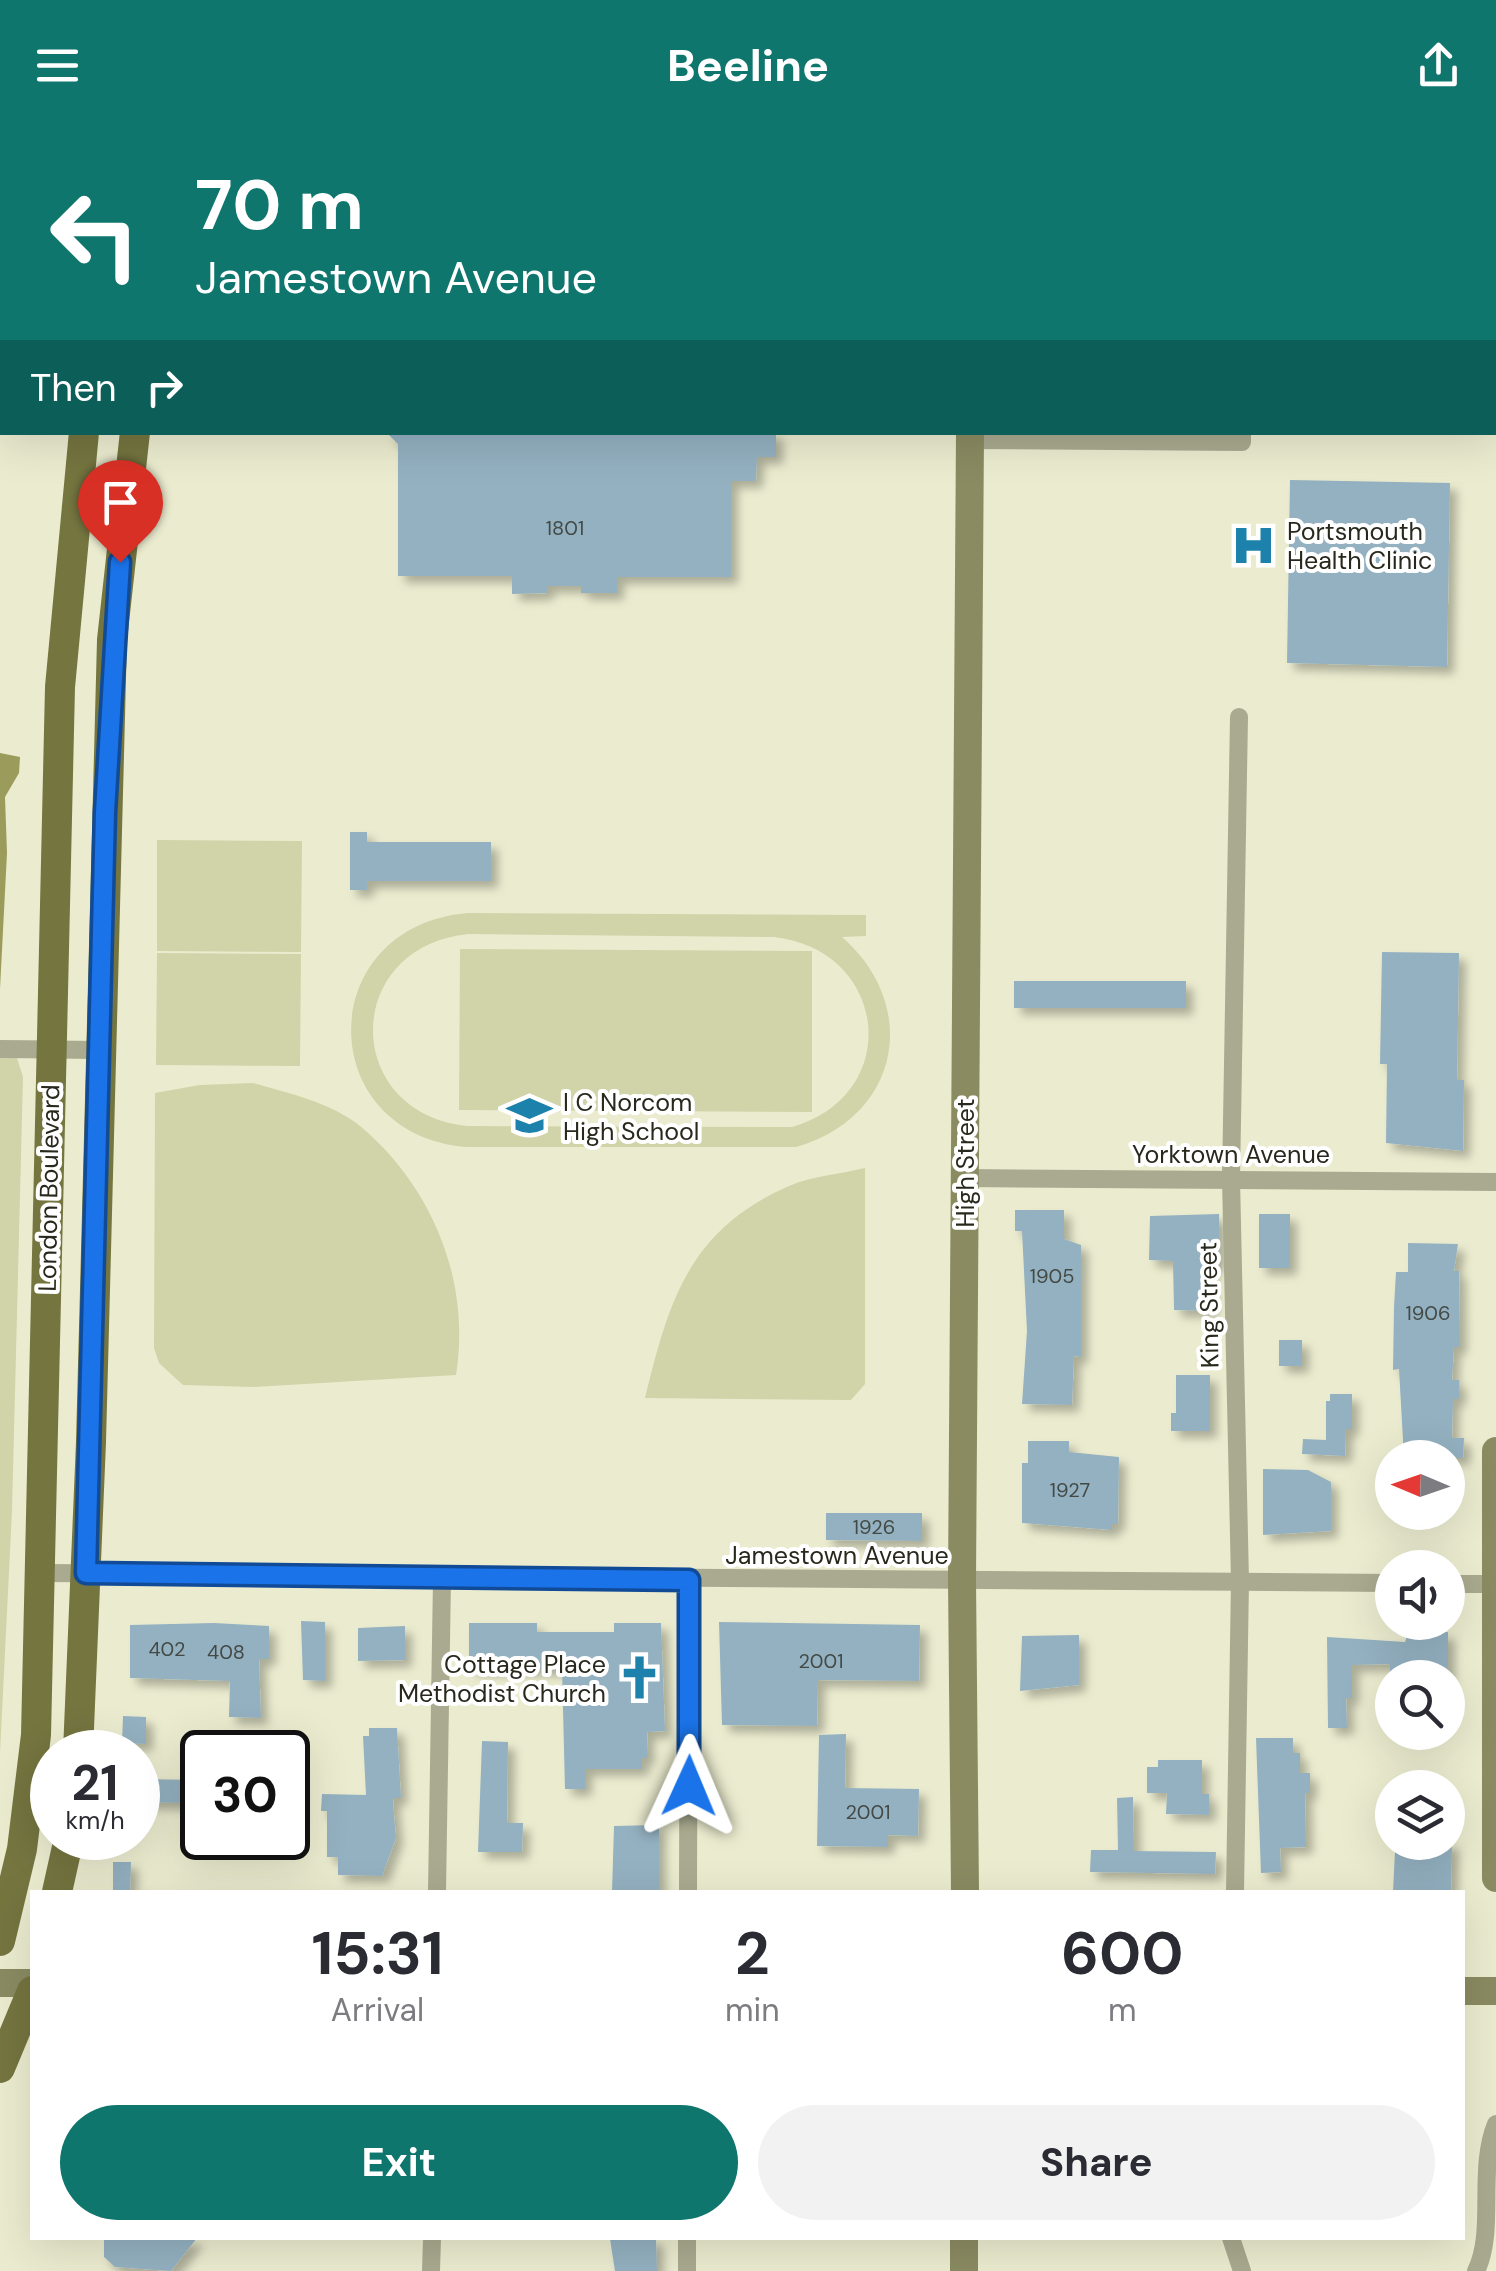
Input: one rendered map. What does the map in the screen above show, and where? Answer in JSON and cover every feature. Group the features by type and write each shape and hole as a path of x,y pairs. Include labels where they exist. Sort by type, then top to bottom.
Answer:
{"main road":[{"name":"London Boulevard","path":"0,1941 30,1798 41,1573 60,687 84,435"},
{"name":"London Boulevard","path":"79,1730 112,640 136,435"},
{"name":"High Street","path":"965,1890 962,1580 970,436"},
{"path":"1496,1451 1496,1878"},
{"path":"57,1890 64,1860"},
{"path":"0,1983 30,1984"},
{"path":"1465,1990 1496,1991"},
{"path":"0,2068 30,1996"},
{"path":"964,2240 964,2271"}],"street":[{"path":"970,436 1242,437"},
{"name":"King Street","path":"1234,1890 1240,1580 1231,1179 1240,717"},
{"path":"0,1049 101,1050"},
{"name":"Yorktown Avenue","path":"965,1178 1496,1182"},
{"name":"Jamestown Avenue","path":"41,1573 1375,1583"},
{"path":"438,1890 442,1578"},
{"path":"688,1890 689,1580"},
{"path":"1465,1584 1495,1584"},
{"path":"1476,2271 1488,2244 1490,2148 1496,2124"},
{"path":"431,2271 432,2240"},
{"path":"687,2240 687,2271"},
{"path":"1231,2243 1242,2271"}],"green space":[{"path":"157,840 302,841 301,952 157,951"},
{"path":"468,913 866,915 866,936 842,937 867,965 883,995 890,1027 888,1057 877,1086 858,1112 831,1133 796,1147 466,1147 416,1133 380,1106 358,1070 351,1030 359,989 381,953 417,926","holes":["468,934 774,937 812,948 841,968 860,994 868,1025 866,1056 853,1086 828,1110 792,1127 467,1126 426,1114 396,1092 379,1063 373,1030 379,997 397,968 427,945"]},
{"path":"460,949 812,951 812,1112 459,1110"},
{"path":"157,953 301,954 300,1066 156,1065"},
{"path":"0,1057 17,1058 23,1077 12,1511 0,1753"},
{"path":"253,1083 309,1100 349,1118 386,1150 408,1178 441,1238 451,1271 458,1305 456,1375 252,1387 183,1385 159,1363 154,1348 155,1093 200,1085"},
{"path":"865,1168 865,1384 851,1400 645,1398 675,1299 706,1247 728,1224 789,1186"}],"shaded area":[{"path":"0,753 20,757 19,773 5,797 7,853 0,989"}],"building":[{"path":"389,435 776,435 776,457 757,457 756,481 731,481 731,577 617,577 617,593 581,593 581,586 547,586 547,593 512,594 512,576 398,576 398,444"},
{"path":"1290,480 1450,483 1447,667 1287,663"},
{"path":"350,832 367,832 367,842 491,842 491,881 367,881 367,890 350,890"},
{"path":"1382,952 1459,953 1457,1080 1464,1080 1463,1151 1386,1143 1387,1064 1380,1064"},
{"path":"1014,981 1186,981 1186,1008 1014,1008"},
{"path":"1015,1210 1064,1210 1064,1239 1081,1245 1081,1357 1074,1356 1072,1405 1022,1404 1027,1331 1022,1231 1015,1231"},
{"path":"1219,1214 1219,1261 1210,1270 1211,1311 1174,1310 1173,1261 1149,1260 1150,1216"},
{"path":"1259,1214 1290,1214 1290,1268 1259,1268"},
{"path":"1408,1243 1458,1244 1454,1271 1459,1271 1460,1347 1454,1347 1452,1380 1459,1380 1459,1399 1453,1399 1452,1438 1464,1440 1403,1440 1399,1369 1393,1370 1394,1307 1396,1272 1408,1272"},
{"path":"1279,1340 1302,1340 1302,1366 1279,1366"},
{"path":"1176,1375 1210,1375 1210,1431 1171,1431 1171,1413 1176,1413"},
{"path":"1330,1394 1352,1394 1352,1429 1346,1429 1345,1456 1302,1454 1303,1439 1326,1440 1326,1401 1330,1401"},
{"path":"1028,1441 1069,1441 1069,1452 1119,1457 1118,1524 1112,1524 1112,1530 1022,1523 1022,1463 1028,1463"},
{"path":"1263,1469 1308,1470 1331,1482 1331,1531 1263,1535"},
{"path":"826,1513 922,1513 922,1541 826,1540"},
{"path":"301,1621 325,1622 325,1681 303,1680"},
{"path":"719,1622 920,1625 919,1681 818,1680 817,1726 722,1725"},
{"path":"469,1623 537,1623 537,1632 614,1632 614,1623 661,1623 665,1731 647,1732 648,1758 642,1758 642,1769 585,1769 585,1789 565,1789 562,1669 469,1669"},
{"path":"130,1625 269,1626 269,1659 259,1659 261,1718 229,1717 230,1681 130,1678"},
{"path":"405,1626 405,1660 358,1661 358,1628"},
{"path":"1079,1635 1079,1685 1020,1691 1022,1636"},
{"path":"1327,1637 1405,1642 1448,1640 1448,1660 1375,1660 1375,1664 1352,1665 1352,1698 1346,1698 1347,1728 1328,1728"},
{"path":"123,1716 146,1717 146,1730 122,1730"},
{"path":"369,1728 397,1728 401,1798 394,1798 393,1803 396,1838 382,1876 338,1875 338,1857 327,1857 327,1811 321,1811 322,1794 366,1795 363,1736 369,1736"},
{"path":"846,1734 845,1788 919,1789 918,1836 888,1835 888,1847 817,1846 819,1735"},
{"path":"1256,1738 1293,1738 1293,1753 1300,1753 1300,1773 1310,1773 1310,1793 1305,1793 1306,1847 1280,1848 1281,1872 1261,1873"},
{"path":"482,1741 508,1742 507,1823 523,1823 522,1852 478,1852"},
{"path":"1158,1760 1202,1760 1202,1794 1209,1794 1209,1815 1166,1814 1167,1793 1147,1793 1147,1767 1158,1767"},
{"path":"160,1779 180,1780 180,1803 160,1802"},
{"path":"1133,1797 1134,1851 1216,1852 1215,1874 1090,1872 1091,1850 1118,1850 1117,1798"},
{"path":"659,1825 659,1890 612,1890 614,1826"},
{"path":"1395,1860 1452,1860 1451,1890 1393,1890"},
{"path":"113,1862 131,1862 130,1890 113,1890"},
{"path":"104,2240 195,2240 171,2271 115,2267 104,2257"},
{"path":"610,2240 656,2240 657,2271 615,2271"}],"place":[{"name":"Portsmouth Health Clinic","path":"1254,545"},
{"name":"I C Norcom High School","path":"530,1116"},
{"name":"Cottage Place Methodist Church","path":"639,1678"}],"route":[{"path":"120,562 112,640 105,812 86,1573 689,1580 689,1786"}]}
